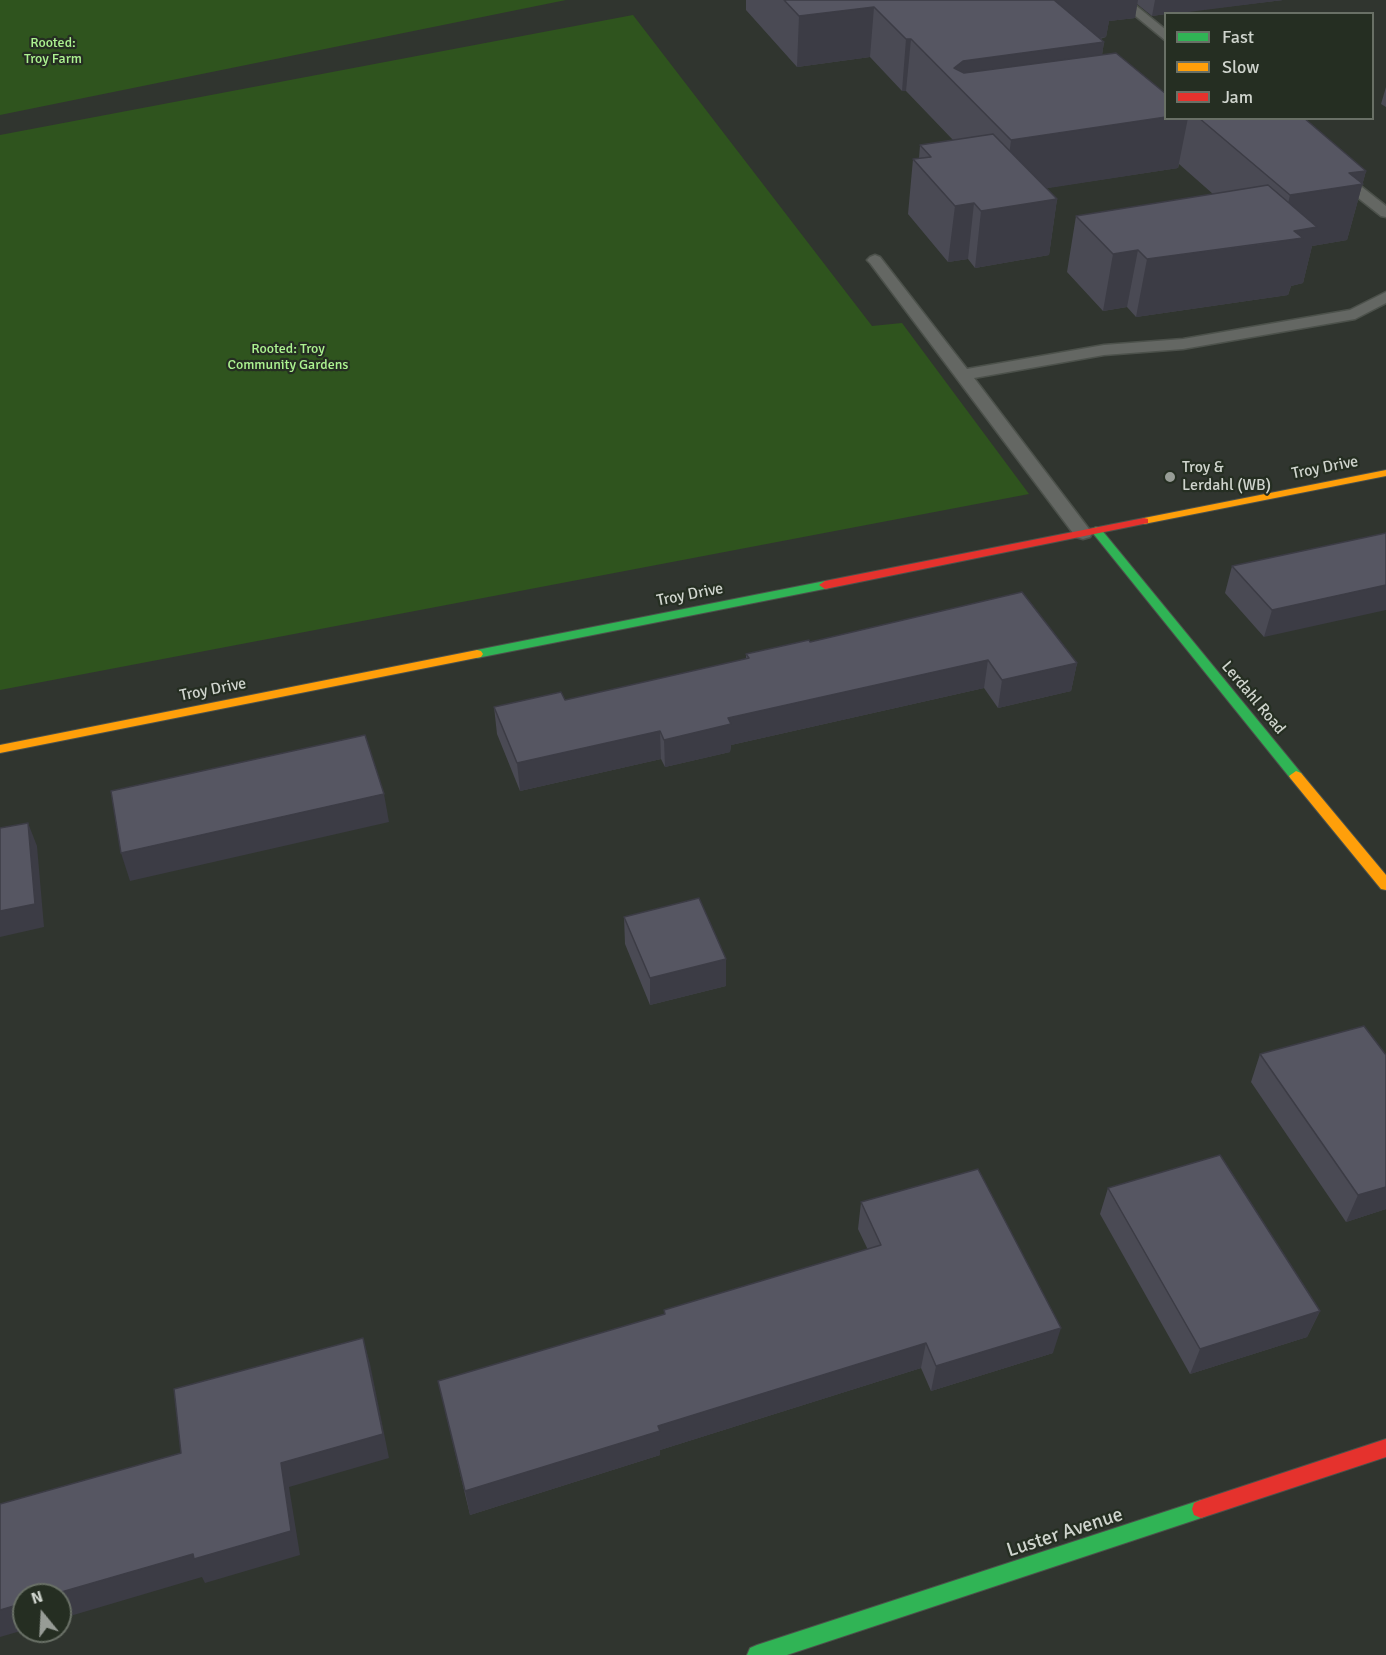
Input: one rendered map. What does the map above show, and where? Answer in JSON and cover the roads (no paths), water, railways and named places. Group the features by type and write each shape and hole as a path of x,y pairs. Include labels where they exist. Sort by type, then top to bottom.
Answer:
{"street":[{"name":"Troy Drive","path":"0,749 1386,473"},
{"name":"Lerdahl Road","path":"1090,532 1150,599 1386,885"},
{"name":"Luster Avenue","path":"757,1655 1386,1448"}],"lane":[{"path":"1122,0 1164,35"},
{"path":"1326,165 1386,213"},
{"path":"875,260 962,375 1090,532"},
{"path":"962,375 1104,350 1183,344 1355,314 1386,297"}],"place":[{"name":"Troy & Lerdahl (WB)","path":"1170,477"}],"park label":[{"name":"Rooted: Troy Farm","path":"53,52"},
{"name":"Rooted: Troy Community Gardens","path":"288,358"}]}
